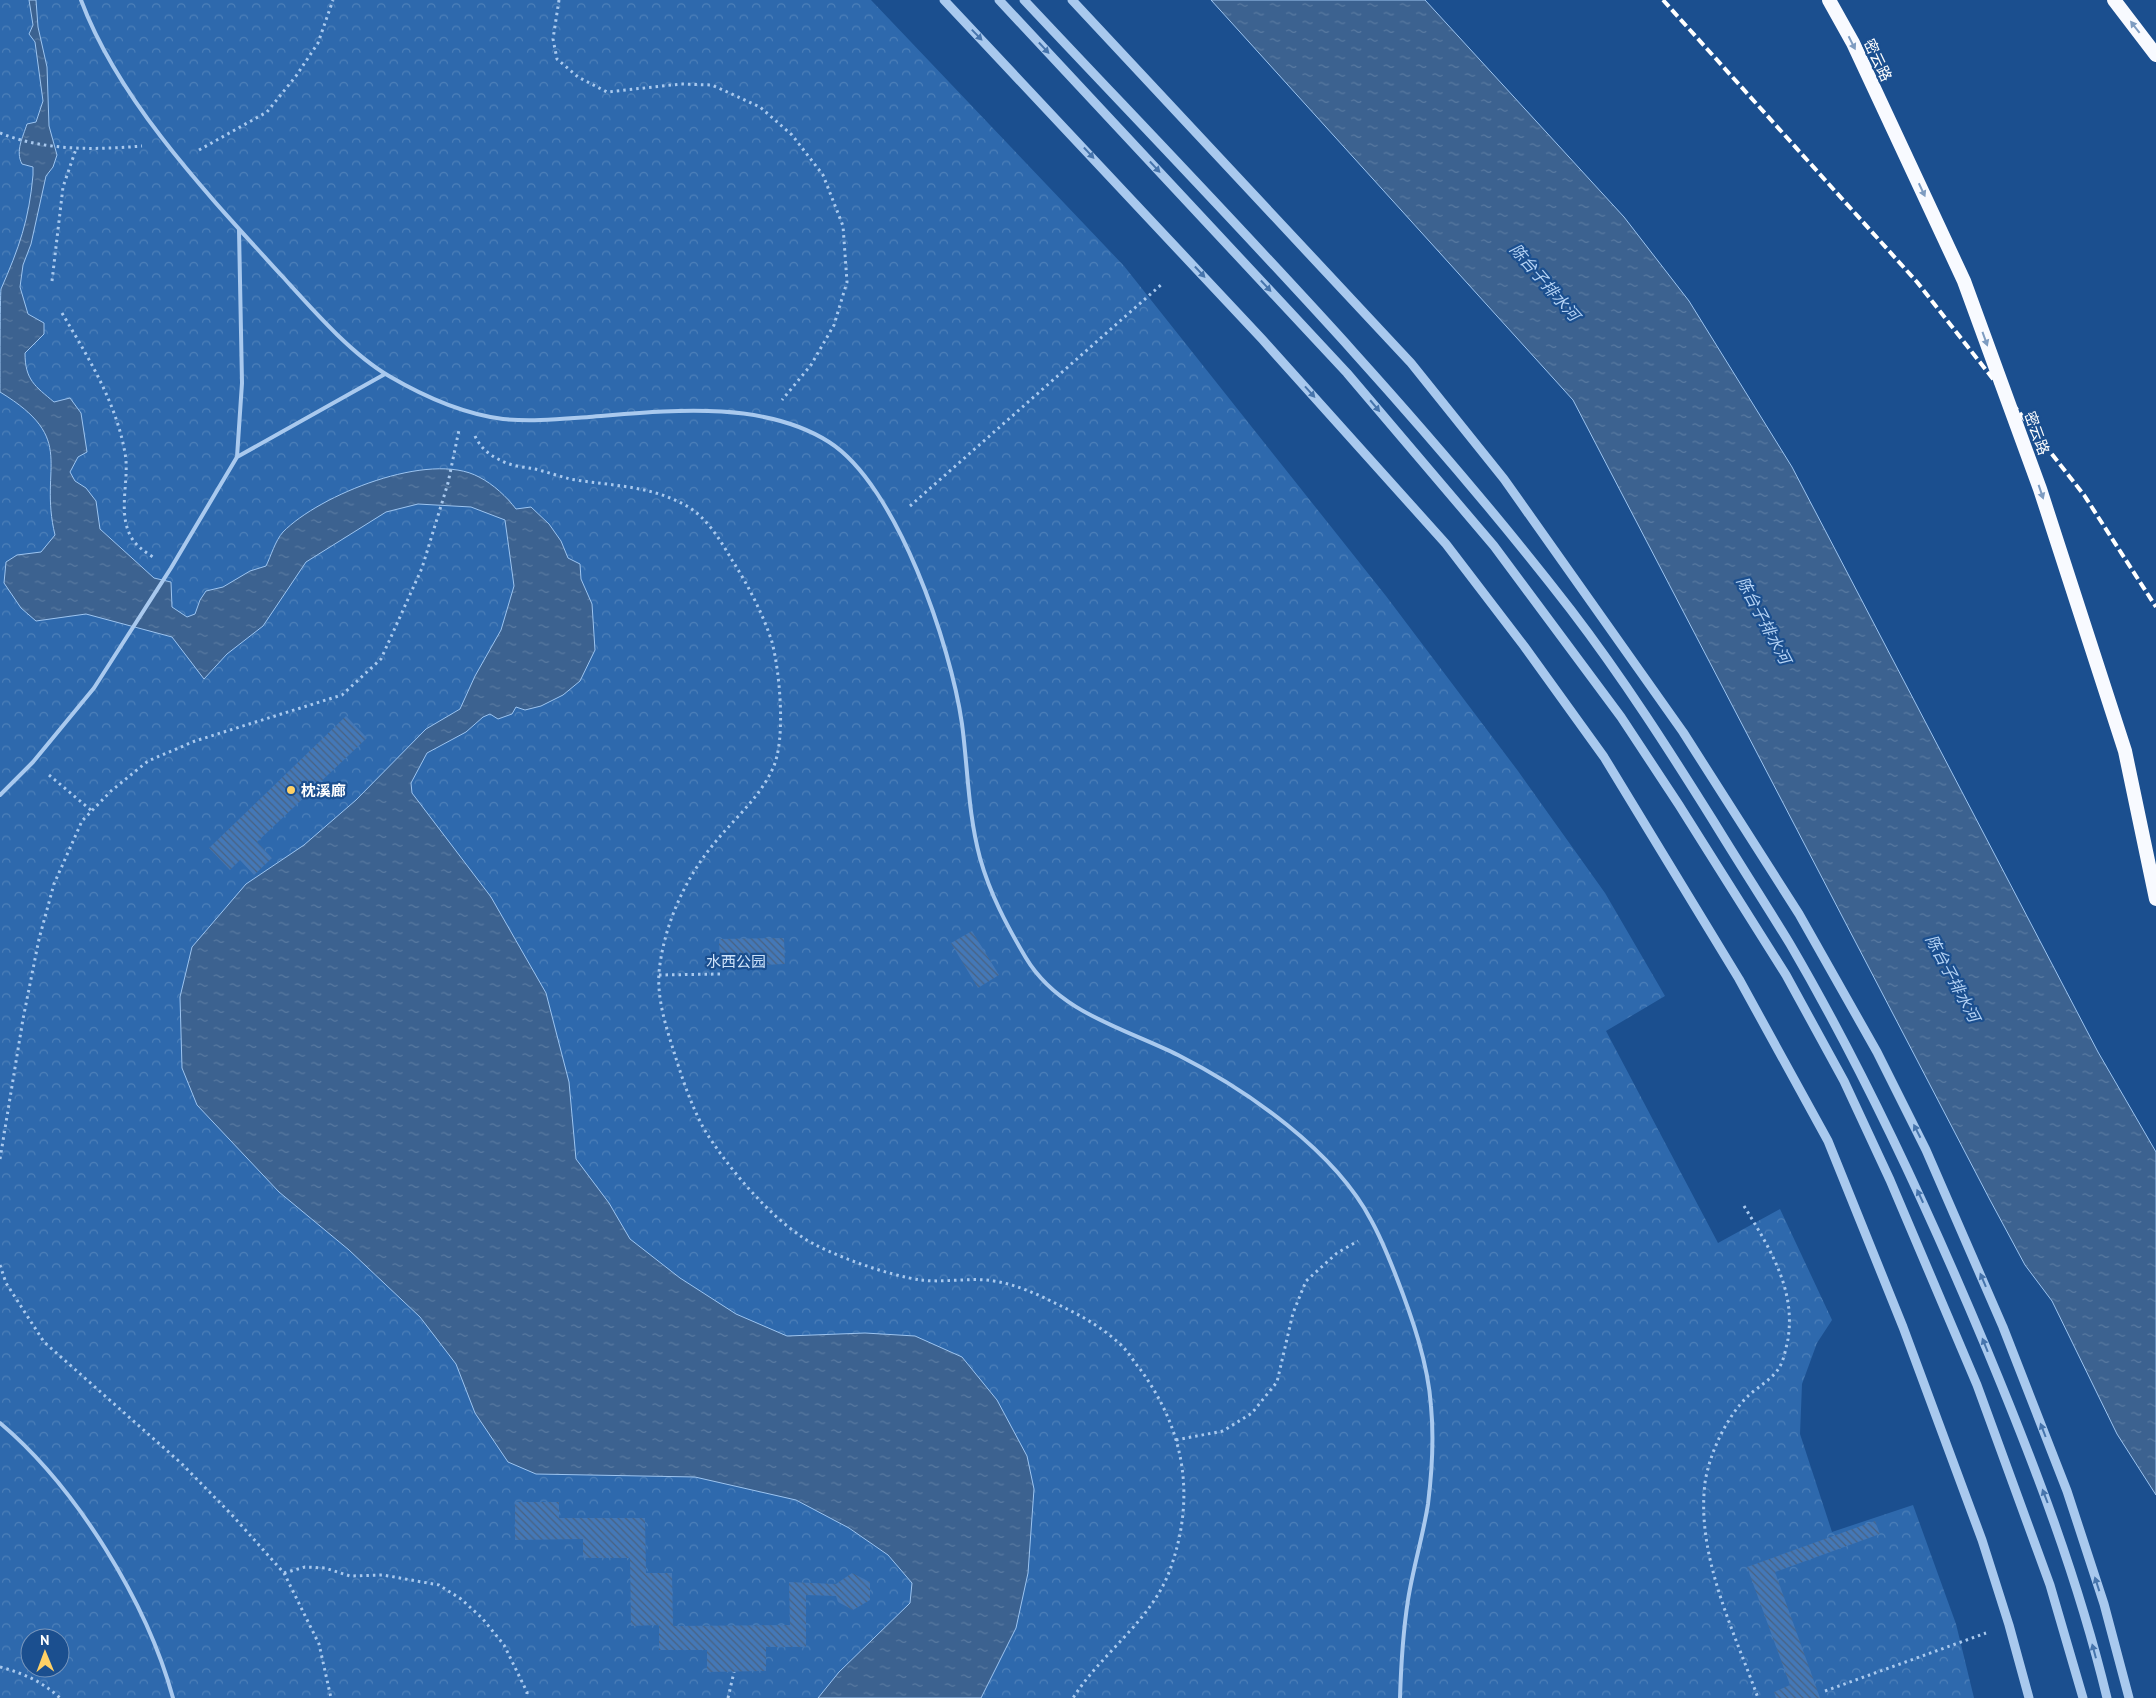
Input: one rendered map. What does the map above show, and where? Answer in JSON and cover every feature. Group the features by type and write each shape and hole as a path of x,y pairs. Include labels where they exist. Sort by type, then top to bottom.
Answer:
{"highway":[{"name":"密云路","path":"1829,0 1853,43 1964,281 2027,453 2124,751 2156,899"},
{"path":"2114,0 2156,55"}],"street":[{"path":"944,0 1262,338 1446,544 1524,646 1604,757 1739,979 1828,1142 1904,1327 1982,1540 2010,1625 2029,1698"},
{"path":"999,0 1347,372 1494,546 1615,709 1679,804 1786,975 1844,1081 1890,1180 1977,1385 2050,1585 2083,1698"},
{"path":"1024,0 1335,330 1460,473 1575,615 1686,778 1791,947 1896,1146 1944,1246 2046,1500 2079,1595 2106,1698"},
{"path":"1072,0 1411,363 1497,472 1683,732 1799,914 1877,1052 1926,1150 1995,1308 2067,1490 2104,1604 2129,1698"}],"lane":[{"path":"81,0 122,84 168,144 239,230 325,323 384,374 441,402 464,410 504,419 550,420 653,413 738,412 803,429 827,441 854,461 871,483 894,520 935,622 950,672 961,719 970,809 980,856 992,894 1010,931 1032,968 1049,988 1075,1006 1107,1024 1181,1056 1222,1079 1305,1138 1341,1177 1370,1217 1376,1230 1396,1276 1418,1340 1431,1402 1432,1460 1428,1506 1408,1601 1400,1698"},
{"path":"0,795 33,762 94,688 171,568 237,457 242,383 239,230"},
{"path":"237,457 384,374"},
{"path":"0,1423 18,1438 66,1492 114,1564 150,1632 173,1698"}],"path":[{"path":"181,160 267,112 296,76 318,43 333,0"},
{"path":"559,0 553,39 557,59 578,78 607,92 681,84 712,85 760,107 792,135 823,175 843,226 847,282 834,326 811,365 766,418"},
{"path":"0,133 18,140 76,149 168,144"},
{"path":"52,281 63,187 76,149"},
{"path":"894,520 1162,284"},
{"path":"62,314 94,368 114,413 125,454 124,500 130,536 140,548 171,568"},
{"path":"0,1159 23,1019 39,940 54,884 82,821 111,792 148,761 195,741 342,695 381,659 422,568 448,483 464,410"},
{"path":"464,410 479,446 502,462 571,479 610,482 650,490 688,506 712,528 735,564 755,602 772,643 779,687 781,721 776,763 759,795 714,843 685,889 677,904 665,940 658,975 662,1008 674,1050 687,1090 704,1129 747,1186 774,1215 805,1239 885,1271 920,1280 992,1280 1031,1291 1095,1324 1124,1348 1158,1394 1182,1459 1184,1502 1180,1531 1170,1570 1134,1627 1084,1681 1073,1698"},
{"path":"33,762 92,811"},
{"path":"658,975 720,974"},
{"path":"1744,1206 1780,1272 1788,1298 1790,1324 1787,1346 1779,1368 1747,1397 1733,1415 1712,1456 1705,1482 1704,1510 1708,1546 1717,1583 1758,1698"},
{"path":"1176,1440 1223,1431 1252,1413 1277,1382 1293,1313 1306,1280 1337,1253 1376,1230"},
{"path":"0,1265 6,1283 44,1342 181,1463 232,1515 284,1573 318,1644 331,1698"},
{"path":"284,1573 305,1567 326,1568 350,1576 383,1575 439,1586 461,1599 482,1618 504,1645 527,1692 527,1698"},
{"path":"1825,1691 2010,1625"},
{"path":"0,1667 26,1675 43,1684 60,1698"},
{"path":"728,1698 734,1672"}],"green space":[{"name":"水西公园","path":"0,0 871,0 1124,266 1386,596 1518,771 1605,893 1665,996 1606,1031 1718,1243 1780,1209 1832,1320 1817,1343 1802,1384 1800,1434 1832,1532 1913,1505 1956,1624 1974,1698 0,1698"}],"water":[{"path":"29,0 36,0 38,27 47,67 49,126 57,155 53,167 46,176 31,244 23,265 20,287 28,314 44,323 44,334 25,353 25,362 29,376 36,387 54,402 70,398 81,413 87,452 78,457 70,472 75,481 86,488 96,501 100,529 154,578 171,582 172,607 187,617 195,614 200,600 206,591 223,587 250,571 266,566 275,544 283,532 322,504 376,480 433,469 458,470 479,477 499,491 516,509 531,507 549,524 561,541 568,558 580,564 581,579 592,604 595,650 580,681 563,695 541,706 525,710 516,707 512,714 498,719 490,714 483,717 466,732 427,753 411,783 412,793 491,897 546,993 569,1082 576,1159 609,1203 630,1239 680,1278 736,1314 787,1336 865,1333 915,1336 962,1357 997,1400 1027,1456 1034,1489 1028,1573 1016,1628 981,1698 818,1698 839,1672 910,1603 912,1583 888,1555 849,1528 796,1500 695,1477 536,1474 508,1462 475,1413 456,1364 420,1317 349,1250 279,1192 197,1105 182,1068 180,997 192,947 246,884 304,845 356,800 426,729 460,709 475,676 501,630 514,586 505,520 471,507 418,504 386,512 306,562 263,626 227,654 204,679 172,637 86,614 36,621 21,608 4,583 6,562 17,555 41,552 55,535 51,511 51,455 48,440 40,425 24,409 0,392 1,289 22,234 29,206 33,175 33,167 22,164 19,149 27,124 36,122 43,101 35,42 29,34 33,25"},
{"name":"陈台子排水河","path":"1211,0 1425,0 1624,217 1689,301 1792,467 2098,1052 2156,1152 2156,1495 2117,1434 2052,1301 2025,1265 1990,1200 1573,400"}],"building":[{"name":"枕溪廊","path":"346,716 367,738 257,842 272,858 254,875 240,860 230,870 209,848"},
{"path":"972,931 999,975 978,988 951,943"},
{"path":"784,938 785,964 720,967 719,939"},
{"path":"515,1502 559,1502 559,1518 645,1518 646,1573 672,1573 673,1626 790,1625 789,1582 836,1584 852,1573 870,1582 870,1600 853,1610 838,1602 836,1596 806,1595 806,1647 766,1647 766,1671 707,1672 707,1650 659,1650 659,1625 631,1626 630,1558 583,1558 583,1539 515,1540"},
{"path":"1875,1521 1880,1534 1775,1572 1820,1698 1776,1698 1774,1692 1790,1685 1747,1567"}],"railway":[{"path":"1663,0 1917,282 2084,495 2156,607"}],"place":[{"name":"枕溪廊","path":"291,790"}]}
